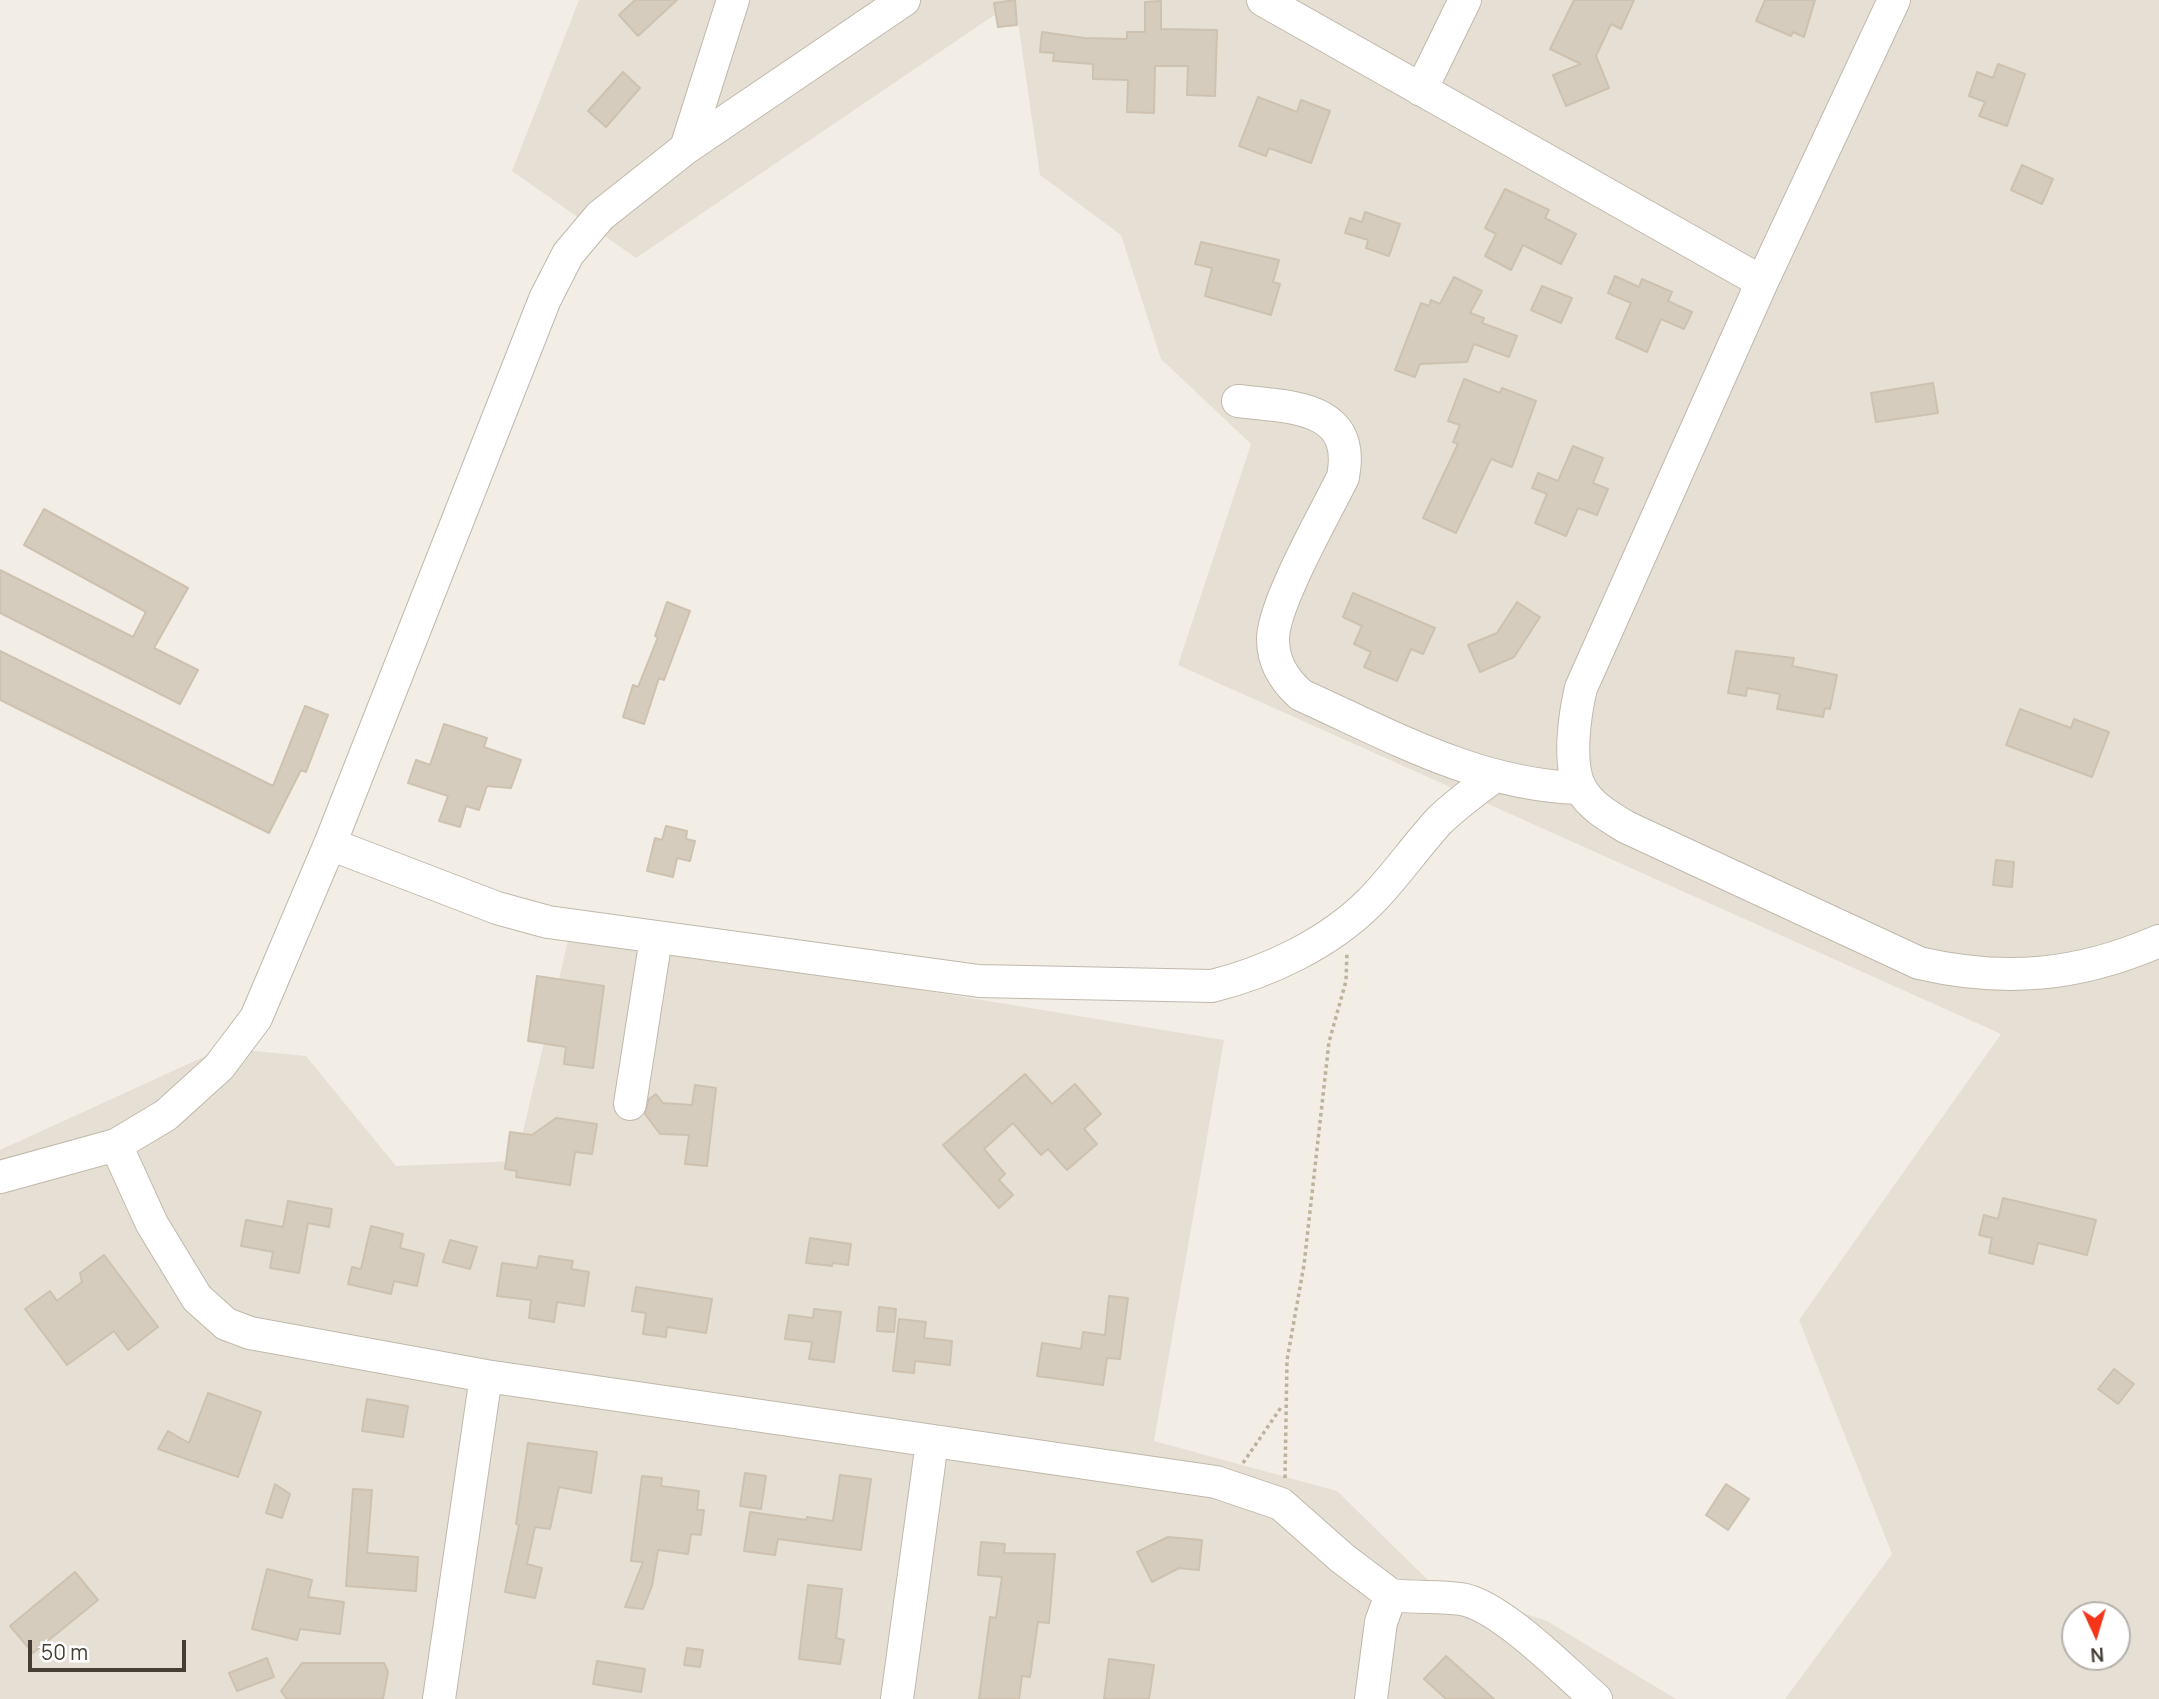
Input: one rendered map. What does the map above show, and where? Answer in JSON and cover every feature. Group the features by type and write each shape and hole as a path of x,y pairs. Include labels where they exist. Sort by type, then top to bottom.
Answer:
{"street":[{"path":"685,148 733,0"},
{"path":"0,1177 116,1144 183,1102 219,1067 244,1036 270,992 556,274 581,237 600,216 685,148 904,0"},
{"path":"1263,0 1762,282"},
{"path":"1421,90 1465,0"},
{"path":"1894,0 1762,282 1581,688 1574,713 1579,788 1595,807 1626,827 1919,963 1963,973 2031,975 2096,963 2159,941"},
{"path":"1238,401 1311,410 1327,419 1342,440 1347,457 1343,477 1278,611 1273,636 1279,670 1301,695 1445,760 1493,777 1522,784 1579,788"},
{"path":"330,844 522,916 979,981 1212,986 1246,978 1290,958 1345,924 1370,902 1441,819 1493,777"},
{"path":"630,1104 656,937"},
{"path":"116,1144 152,1224 186,1281 197,1298 226,1324 289,1342 486,1376 1216,1482 1281,1504 1342,1558 1391,1595 1462,1600 1483,1607 1520,1633 1596,1699"},
{"path":"439,1699 486,1376"},
{"path":"897,1699 932,1442"},
{"path":"1371,1699 1381,1622 1391,1595"}],"path":[{"path":"1281,1504 1284,1483 1287,1360 1304,1265 1329,1042 1346,981 1345,924"},
{"path":"1216,1482 1249,1457 1284,1405"}],"shaded area":[{"path":"579,0 2159,0 2159,1699 1785,1699 1892,1554 1799,1320 2001,1034 1178,665 1251,444 1161,359 1121,235 1040,175 1015,1 636,258 512,171"},
{"path":"570,932 1224,1040 1154,1441 1337,1491 1429,1581 1547,1621 1676,1699 0,1699 0,1150 223,1048 306,1056 396,1166 516,1161"}],"building":[{"path":"635,0 677,0 638,36 619,15"},
{"path":"1015,0 1017,25 998,27 994,3"},
{"path":"1574,0 1634,0 1621,29 1611,24 1596,56 1609,88 1566,106 1553,75 1581,64 1550,49"},
{"path":"1765,0 1815,0 1804,37 1793,32 1791,36 1756,21"},
{"path":"1161,1 1161,29 1217,30 1215,96 1187,95 1188,66 1155,66 1154,113 1127,112 1128,80 1093,79 1093,64 1053,61 1054,53 1040,52 1042,32 1084,38 1127,39 1127,32 1145,32 1145,2"},
{"path":"1998,64 2025,74 2007,126 1979,116 1985,102 1969,96 1977,72 1993,78"},
{"path":"623,72 640,88 606,127 588,111"},
{"path":"1258,97 1297,112 1301,100 1330,111 1311,163 1269,148 1266,156 1239,146"},
{"path":"2022,165 2053,179 2042,204 2011,190"},
{"path":"1505,189 1549,210 1545,218 1576,234 1561,264 1523,245 1511,270 1485,256 1496,234 1485,228"},
{"path":"1365,212 1400,224 1389,256 1366,248 1368,240 1345,233 1350,218 1362,222"},
{"path":"1201,242 1279,260 1273,282 1280,284 1271,315 1205,296 1212,268 1195,264"},
{"path":"1615,276 1639,287 1642,279 1672,292 1668,301 1692,312 1684,329 1661,319 1647,352 1616,338 1631,303 1608,293"},
{"path":"1454,277 1482,291 1470,313 1484,318 1482,323 1517,336 1509,357 1474,344 1467,362 1420,364 1415,377 1395,370 1421,303 1429,306 1431,300 1440,304"},
{"path":"1542,286 1572,298 1561,323 1531,310"},
{"path":"1464,379 1500,393 1502,388 1536,401 1512,467 1491,459 1456,533 1423,518 1458,444 1453,442 1460,425 1448,421"},
{"path":"1933,383 1938,413 1876,422 1871,393"},
{"path":"1573,446 1603,458 1593,483 1608,489 1597,515 1578,508 1566,536 1535,523 1547,494 1532,488 1538,473 1558,481"},
{"path":"44,509 188,588 154,648 198,670 180,704 0,613 0,570 133,637 146,612 24,545"},
{"path":"1353,593 1435,628 1423,654 1411,649 1397,681 1364,667 1371,652 1354,644 1362,626 1343,617"},
{"path":"667,602 690,611 664,680 659,678 644,724 623,717 633,685 638,687 658,637 655,636"},
{"path":"1517,602 1540,617 1514,657 1480,672 1468,645 1497,633"},
{"path":"0,651 273,786 305,706 328,715 306,772 301,770 269,833 0,700"},
{"path":"1736,651 1794,658 1792,666 1837,675 1830,709 1825,708 1823,717 1777,709 1780,694 1747,688 1746,696 1728,693"},
{"path":"2020,709 2071,728 2074,719 2109,732 2092,777 2006,745"},
{"path":"444,724 487,738 484,747 521,760 511,788 487,786 479,810 466,806 460,827 439,821 448,796 408,783 416,760 430,765"},
{"path":"666,826 687,831 686,839 695,841 690,861 677,858 673,877 647,871 655,838 662,840"},
{"path":"1996,860 2014,862 2012,887 1993,885"},
{"path":"537,976 604,986 593,1068 564,1064 566,1047 528,1041"},
{"path":"1025,1074 1052,1104 1075,1084 1101,1114 1084,1129 1097,1144 1067,1170 1048,1149 1041,1155 1013,1123 984,1149 1005,1174 999,1180 1013,1195 999,1208 943,1145"},
{"path":"695,1085 716,1088 707,1166 685,1164 689,1135 660,1134 645,1114 649,1099 656,1094 663,1103 692,1105"},
{"path":"556,1118 597,1124 592,1154 575,1152 570,1185 516,1177 517,1171 505,1169 510,1132 532,1135"},
{"path":"2003,1198 2096,1220 2087,1255 2038,1243 2033,1264 1989,1253 1992,1238 1979,1235 1984,1215 1998,1219"},
{"path":"288,1201 332,1209 329,1227 308,1223 299,1273 270,1268 273,1252 241,1246 246,1220 283,1227"},
{"path":"371,1226 403,1234 400,1248 424,1254 417,1286 394,1281 391,1294 348,1284 352,1267 361,1269"},
{"path":"810,1238 851,1244 848,1265 806,1263"},
{"path":"450,1240 477,1247 470,1269 443,1262"},
{"path":"104,1255 158,1327 128,1350 114,1331 67,1365 25,1309 50,1291 57,1301 82,1282 80,1273"},
{"path":"539,1256 573,1261 571,1269 589,1272 584,1306 557,1302 554,1322 529,1318 531,1300 497,1296 502,1263 537,1268"},
{"path":"636,1287 712,1299 706,1333 667,1327 666,1337 643,1334 646,1313 632,1311"},
{"path":"1109,1296 1128,1298 1120,1359 1107,1358 1103,1385 1037,1376 1042,1343 1081,1349 1083,1332 1105,1335"},
{"path":"879,1307 896,1309 894,1332 877,1331"},
{"path":"814,1309 841,1312 834,1362 809,1359 812,1342 785,1339 789,1315 813,1318"},
{"path":"899,1319 926,1322 924,1338 952,1341 950,1365 915,1361 914,1373 893,1371"},
{"path":"2114,1369 2134,1384 2118,1404 2098,1389"},
{"path":"208,1393 261,1412 238,1477 158,1449 168,1431 189,1443"},
{"path":"367,1399 408,1406 403,1437 362,1431"},
{"path":"528,1443 597,1452 591,1493 559,1487 550,1529 535,1527 527,1564 542,1568 535,1598 505,1592 519,1525 516,1524"},
{"path":"745,1473 766,1476 761,1509 740,1506"},
{"path":"840,1475 871,1479 861,1550 778,1539 775,1555 744,1551 750,1512 833,1521"},
{"path":"642,1476 662,1478 661,1486 699,1491 697,1510 704,1510 701,1535 691,1534 688,1554 658,1550 652,1586 643,1609 625,1607 643,1562 631,1561"},
{"path":"275,1484 290,1494 282,1518 266,1513"},
{"path":"1726,1484 1749,1499 1728,1530 1706,1515"},
{"path":"353,1489 372,1490 367,1553 418,1557 416,1591 346,1586"},
{"path":"1168,1537 1202,1540 1199,1570 1179,1568 1152,1582 1137,1552"},
{"path":"981,1542 1005,1544 1004,1553 1055,1554 1049,1623 1038,1622 1030,1677 1022,1676 1019,1699 979,1699 990,1617 996,1618 1002,1577 978,1575"},
{"path":"267,1569 312,1580 308,1597 344,1602 340,1634 300,1629 297,1640 252,1629"},
{"path":"75,1572 98,1600 33,1653 10,1626"},
{"path":"808,1585 842,1589 836,1638 844,1640 840,1664 799,1659"},
{"path":"687,1648 703,1650 700,1667 684,1665"},
{"path":"1446,1656 1494,1699 1446,1699 1424,1679"},
{"path":"267,1658 274,1677 237,1691 229,1673"},
{"path":"1109,1659 1154,1665 1149,1699 1104,1699"},
{"path":"597,1661 645,1669 641,1692 593,1684"},
{"path":"302,1663 384,1663 388,1672 383,1699 287,1699 281,1691"}]}
